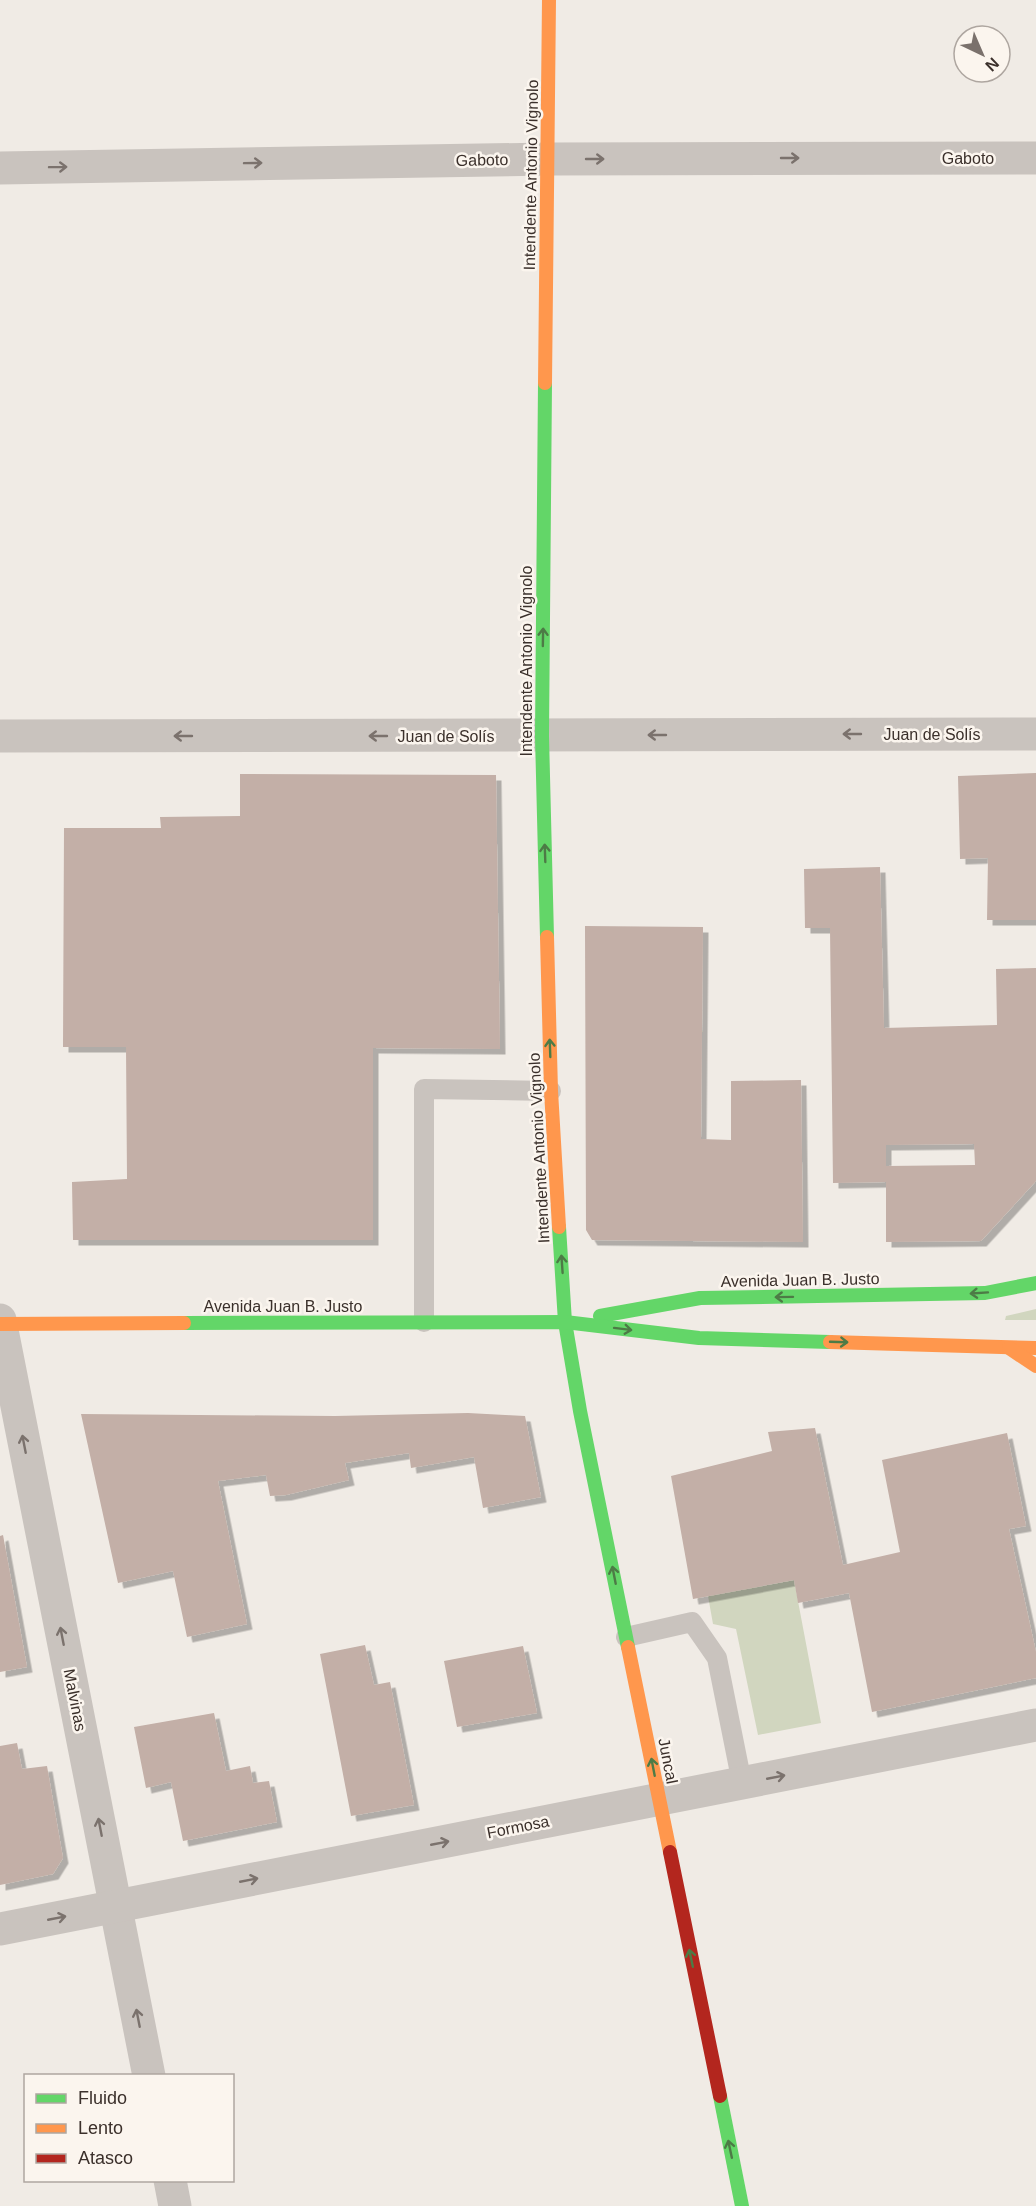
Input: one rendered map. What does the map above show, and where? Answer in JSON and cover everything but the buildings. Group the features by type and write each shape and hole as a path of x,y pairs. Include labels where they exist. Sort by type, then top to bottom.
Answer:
{"street":[{"name":"Intendente Antonio Vignolo","path":"549,0 542,736 551,1091 565,1322"},
{"name":"Gaboto","path":"0,168 548,159 1036,158"},
{"name":"Juan de Solís","path":"0,736 1036,734"},
{"name":"Avenida Juan B. Justo","path":"565,1322 700,1298 986,1293 1036,1283"},
{"name":"Avenida Juan B. Justo","path":"0,1323 565,1322 699,1338 1036,1348"},
{"name":"Juncal","path":"565,1322 580,1411 742,2206"},
{"name":"Malvinas","path":"0,1323 149,2074"},
{"path":"1009,1348 1036,1366"},
{"name":"Formosa","path":"0,1929 1036,1725"},
{"path":"170,2182 175,2206"}],"lane":[{"path":"424,1322 424,1089 551,1091"},
{"path":"626,1637 692,1622 717,1658 742,1784"}],"green space":[{"path":"1036,1309 1036,1320 1005,1320 1006,1316"},
{"path":"794,1580 821,1723 758,1735 736,1629 713,1624 708,1596"}],"traffic: fast":[{"path":"545,383 542,736 547,937"},
{"path":"559,1227 565,1322 580,1411 628,1647"},
{"path":"600,1316 700,1298 985,1293 1036,1283"},
{"path":"184,1323 565,1322 699,1338 830,1342"},
{"path":"720,2096 742,2206"}],"traffic: slow":[{"path":"545,383 549,0"},
{"path":"547,937 551,1091 559,1227"},
{"path":"0,1324 184,1323"},
{"path":"830,1342 1036,1348"},
{"path":"1009,1348 1036,1366"},
{"path":"628,1647 670,1852"}],"traffic: jam":[{"path":"670,1852 720,2096"}]}
